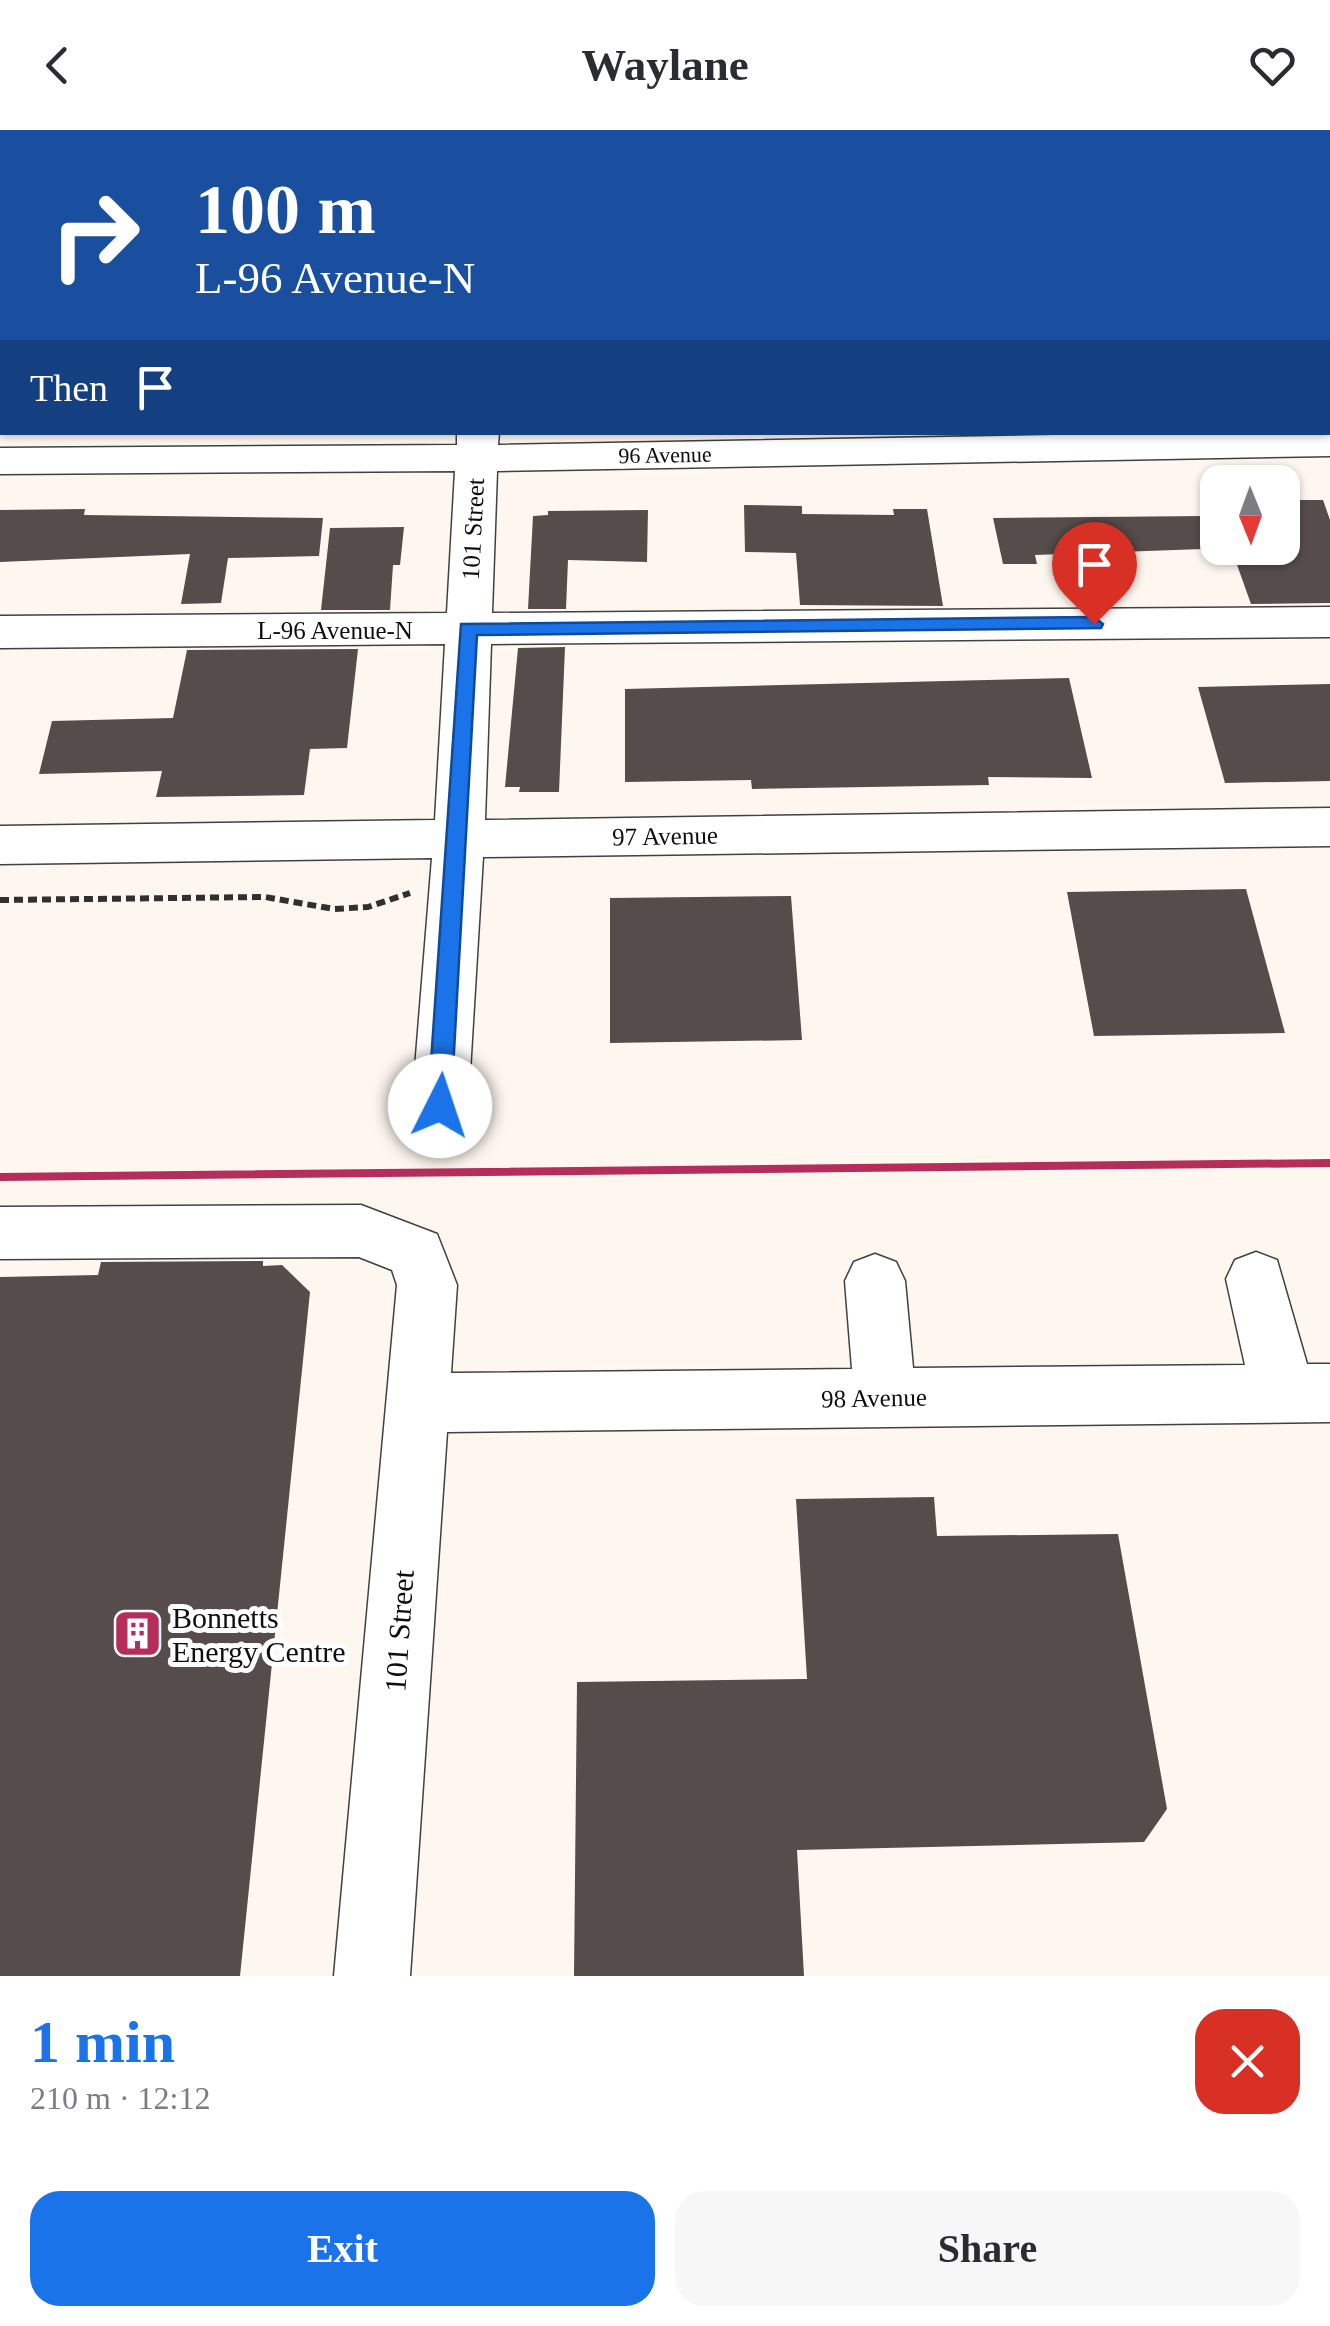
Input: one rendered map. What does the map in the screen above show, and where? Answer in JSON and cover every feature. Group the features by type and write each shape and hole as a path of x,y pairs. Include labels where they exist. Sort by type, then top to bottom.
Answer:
{"street":[{"name":"96 Avenue","path":"0,461 477,445 1330,442"},
{"name":"101 Street","path":"440,1106 459,839 477,445"},
{"name":"L-96 Avenue-N","path":"0,632 1330,622"},
{"name":"97 Avenue","path":"0,846 1330,827"},
{"name":"101 Street","path":"0,1233 361,1231 416,1252 427,1285 372,1976"},
{"path":"1256,1279 1307,1393"},
{"path":"875,1281 885,1398"},
{"name":"98 Avenue","path":"417,1403 1307,1393"}],"path":[{"path":"0,900 265,897 334,909 368,907 414,892"}],"building":[{"path":"1300,500 1323,500 1330,520 1330,603 1251,604 1237,565 1300,565"},
{"path":"744,505 802,506 802,514 894,515 893,509 927,509 943,606 800,605 796,553 745,552"},
{"path":"85,509 84,515 323,518 319,556 228,558 221,603 181,604 190,554 0,562 0,510"},
{"path":"648,510 647,562 568,560 566,609 528,609 533,516 548,515 548,511"},
{"path":"1200,516 1200,549 1035,555 1037,564 1003,564 993,518"},
{"path":"404,527 400,565 393,565 390,610 321,610 330,528"},
{"path":"565,647 559,792 519,792 520,787 505,787 518,648"},
{"path":"358,649 347,748 310,749 304,795 156,797 162,771 39,774 52,721 173,718 187,650"},
{"path":"1069,678 1092,778 988,777 989,785 752,789 751,780 625,782 625,689"},
{"path":"1330,684 1330,781 1225,783 1198,687"},
{"path":"1246,889 1285,1033 1094,1036 1067,892"},
{"path":"791,896 802,1040 610,1043 610,898"},
{"name":"Bonnetts Energy Centre","path":"263,1261 263,1266 282,1265 310,1292 240,1976 0,1976 0,1277 98,1275 101,1262"},
{"path":"934,1497 937,1536 1118,1534 1167,1809 1144,1842 797,1850 804,1976 574,1976 577,1682 807,1679 796,1499"}],"railway":[{"path":"0,1177 1330,1163"}],"place":[{"name":"Bonnetts Energy Centre","path":"137,1634"}],"route":[{"path":"440,1106 459,839 468,629 1094,624"}]}
